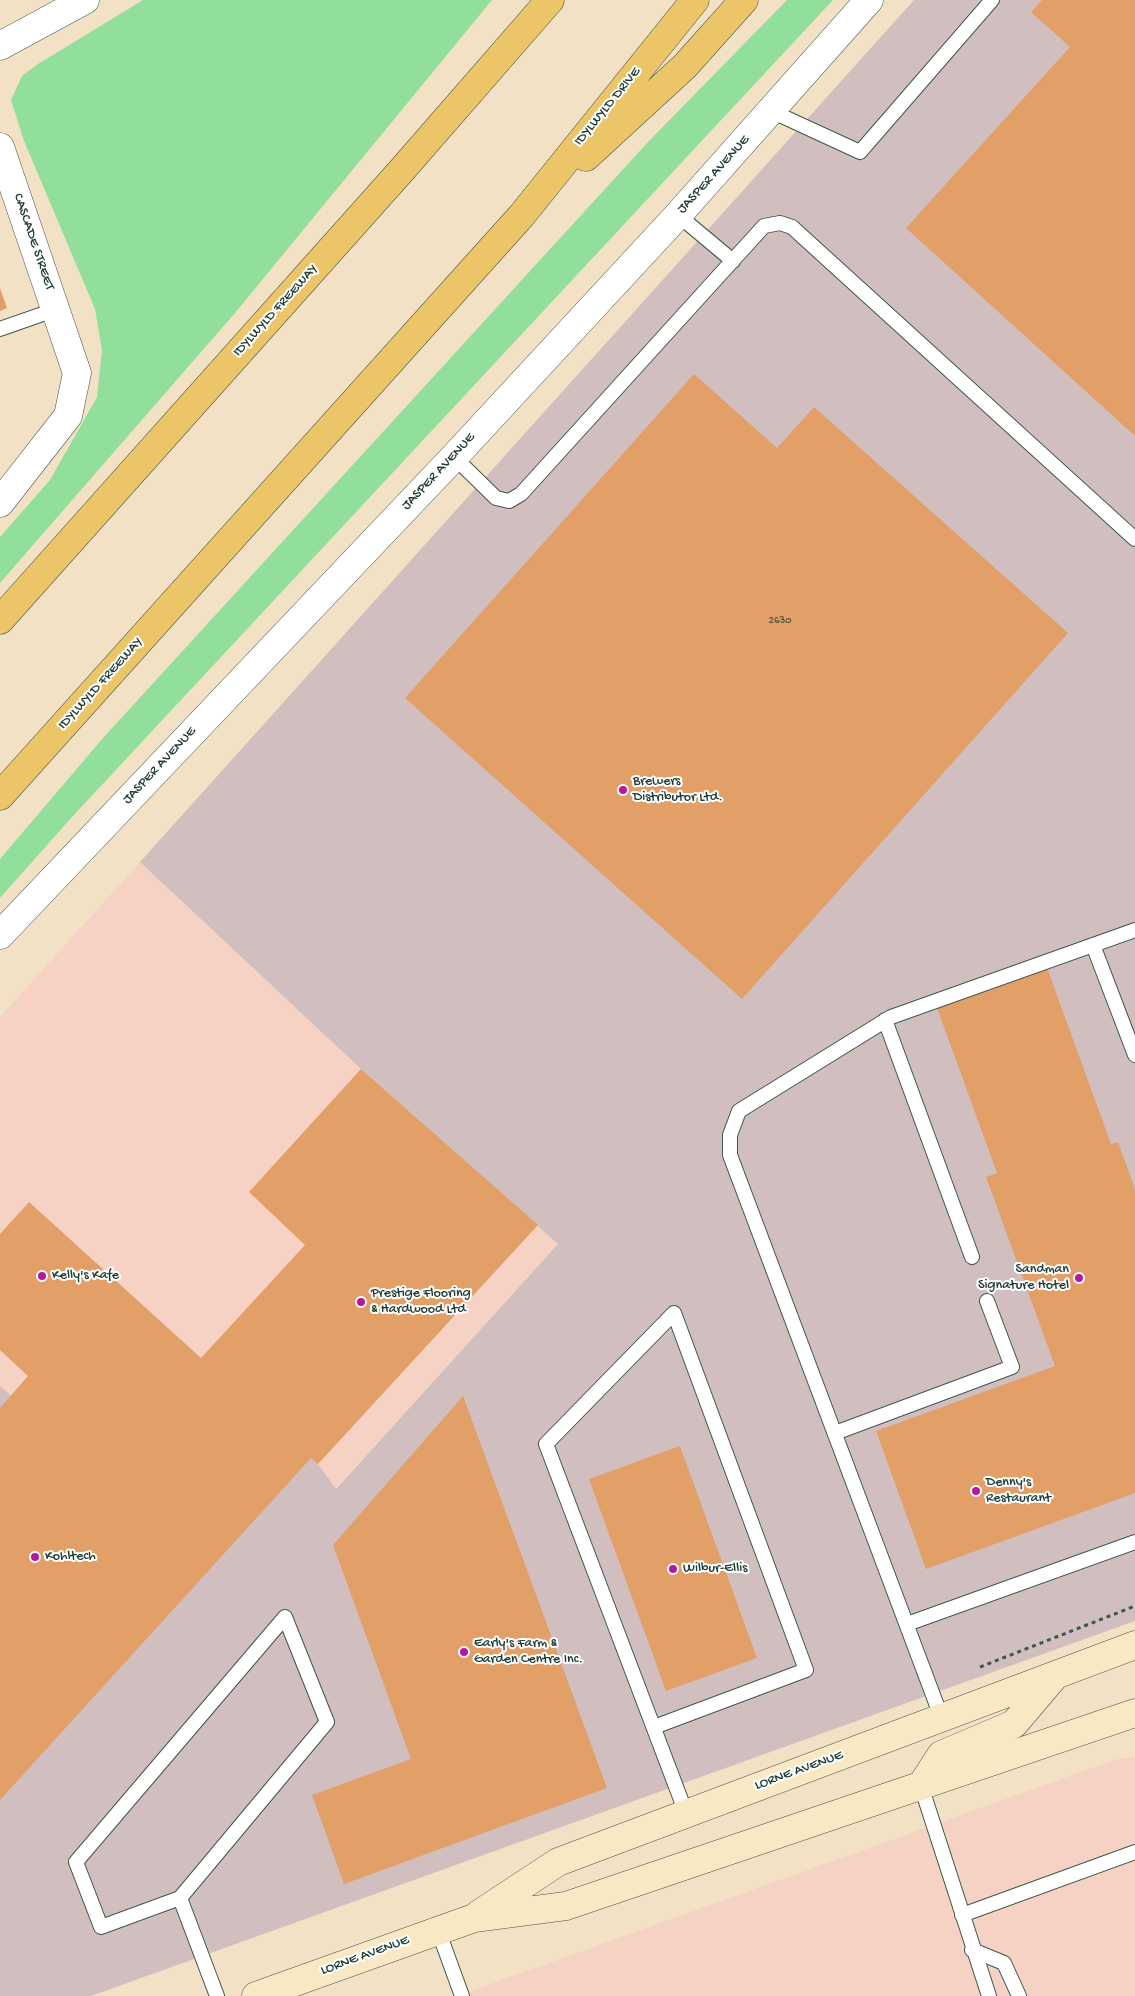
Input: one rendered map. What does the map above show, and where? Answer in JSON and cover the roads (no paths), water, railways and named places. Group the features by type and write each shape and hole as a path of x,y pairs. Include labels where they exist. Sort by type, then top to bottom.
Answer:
{"highway":[{"name":"IDYLWYLD FREEWAY","path":"0,620 407,164 550,0"},
{"name":"IDYLWYLD DRIVE","path":"522,215 695,0"},
{"path":"522,215 685,66 744,0"},
{"name":"IDYLWYLD FREEWAY","path":"0,796 522,215"}],"main road":[{"name":"LORNE AVENUE","path":"474,1918 558,1862 1135,1645"},
{"path":"921,1786 941,1755 1014,1724 1054,1677"},
{"name":"LORNE AVENUE","path":"256,1996 474,1918 566,1906 1135,1713"}],"street":[{"path":"0,46 85,0"},
{"name":"JASPER AVENUE","path":"0,935 454,457 678,215 869,0"},
{"name":"CASCADE STREET","path":"0,146 57,309 77,373 68,416 0,503"}],"lane":[{"path":"771,111 860,152 992,0"},
{"path":"678,215 733,261"},
{"path":"454,457 496,498 510,501 521,494 764,226 780,223 792,227 1135,539"},
{"path":"0,329 57,309"},
{"path":"942,1719 730,1155 730,1135 739,1110 885,1020 1135,930"},
{"path":"1093,945 1135,1055"},
{"path":"885,1020 972,1257"},
{"path":"835,1433 1012,1367 988,1301"},
{"path":"654,1727 806,1670 674,1313 546,1444 686,1813"},
{"path":"907,1624 1135,1542"},
{"path":"285,1617 327,1722 180,1898 101,1927 76,1862 285,1617"},
{"path":"921,1786 972,1950 989,1996"},
{"path":"962,1915 1135,1852"},
{"path":"180,1898 217,1996"},
{"path":"438,1930 462,1996"},
{"path":"972,1950 1004,1963 1018,1996"}],"place":[{"name":"Brewers Distributor Ltd.","path":"623,790"},
{"name":"Kelly's Kafe","path":"42,1276"},
{"name":"Sandman Signature Hotel","path":"1079,1278"},
{"name":"Prestige Flooring & Hardwood Ltd","path":"361,1302"},
{"name":"Denny's Restaurant","path":"976,1491"},
{"name":"Kohltech","path":"35,1557"},
{"name":"Wilbur-Ellis","path":"673,1569"},
{"name":"Early's Farm & Garden Centre Inc.","path":"464,1652"}]}
